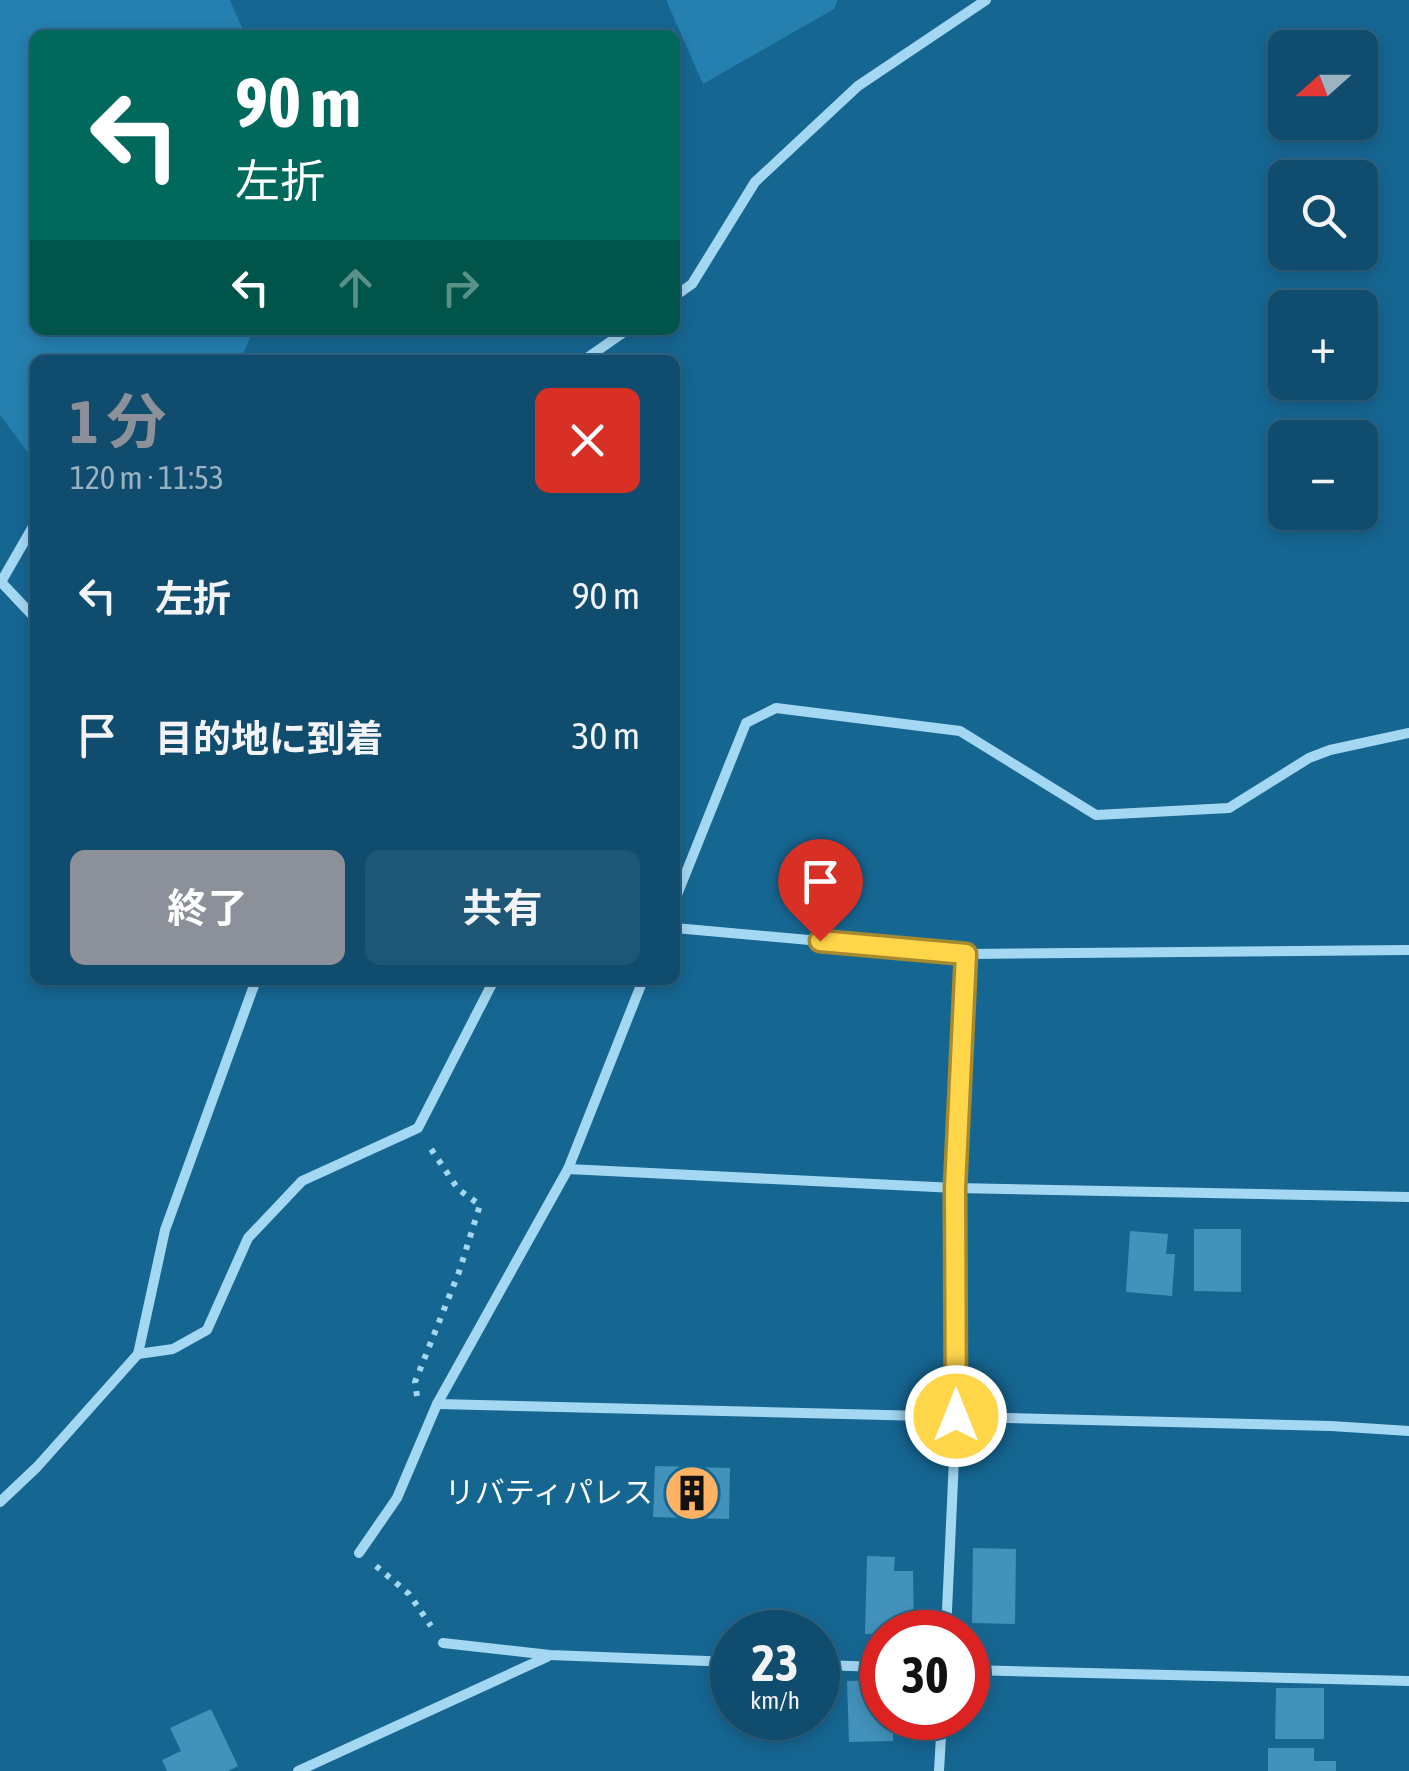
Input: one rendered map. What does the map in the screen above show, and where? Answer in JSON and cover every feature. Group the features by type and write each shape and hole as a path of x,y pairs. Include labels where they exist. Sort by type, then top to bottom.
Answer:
{"street":[{"path":"680,292 692,284 755,182 858,86 986,0"},
{"path":"591,355 619,335"},
{"path":"30,532 1,581 30,613"},
{"path":"680,887 746,722 776,708 960,730 1096,815 1229,808 1309,758 1409,734"},
{"path":"680,928 966,954 1409,950"},
{"path":"947,1610 956,1416 955,1188 966,954"},
{"path":"0,1502 37,1468 138,1354 165,1230 254,985"},
{"path":"138,1354 173,1349 207,1330 248,1238 302,1181 418,1128 491,985"},
{"path":"359,1552 398,1498 437,1404 568,1169 641,985"},
{"path":"568,1169 955,1188 1409,1197"},
{"path":"437,1404 1331,1426 1409,1432"},
{"path":"443,1643 550,1655 710,1661"},
{"path":"298,1771 550,1655"},
{"path":"990,1671 1409,1682"},
{"path":"939,1771 941,1740"}],"path":[{"path":"418,1128 458,1189 480,1206 414,1382 424,1431"},
{"path":"359,1552 410,1594 443,1643"}],"shaded area":[{"path":"0,0 230,0 243,30 30,30 30,335 252,335 242,355 30,355 30,455 0,415"},
{"path":"666,0 838,0 834,9 703,84"}],"building":[{"path":"1194,1229 1241,1229 1241,1292 1194,1291"},
{"path":"1130,1231 1168,1234 1166,1254 1175,1254 1172,1296 1126,1292"},
{"name":"リバティパレス","path":"655,1466 730,1468 729,1519 653,1517"},
{"path":"973,1548 1016,1549 1015,1624 990,1623 990,1610 972,1610"},
{"path":"867,1556 895,1557 894,1571 913,1571 914,1610 866,1610"},
{"path":"847,1681 860,1681 860,1740 893,1741 849,1742"},
{"path":"1276,1688 1324,1688 1324,1739 1275,1739"},
{"path":"211,1709 238,1766 228,1771 167,1771 162,1760 181,1751 170,1728"},
{"path":"1268,1748 1314,1748 1314,1761 1336,1761 1336,1771 1268,1771"}],"place":[{"name":"リバティパレス","path":"692,1493"}],"route":[{"path":"820,941 966,954 955,1188 956,1416"}]}
